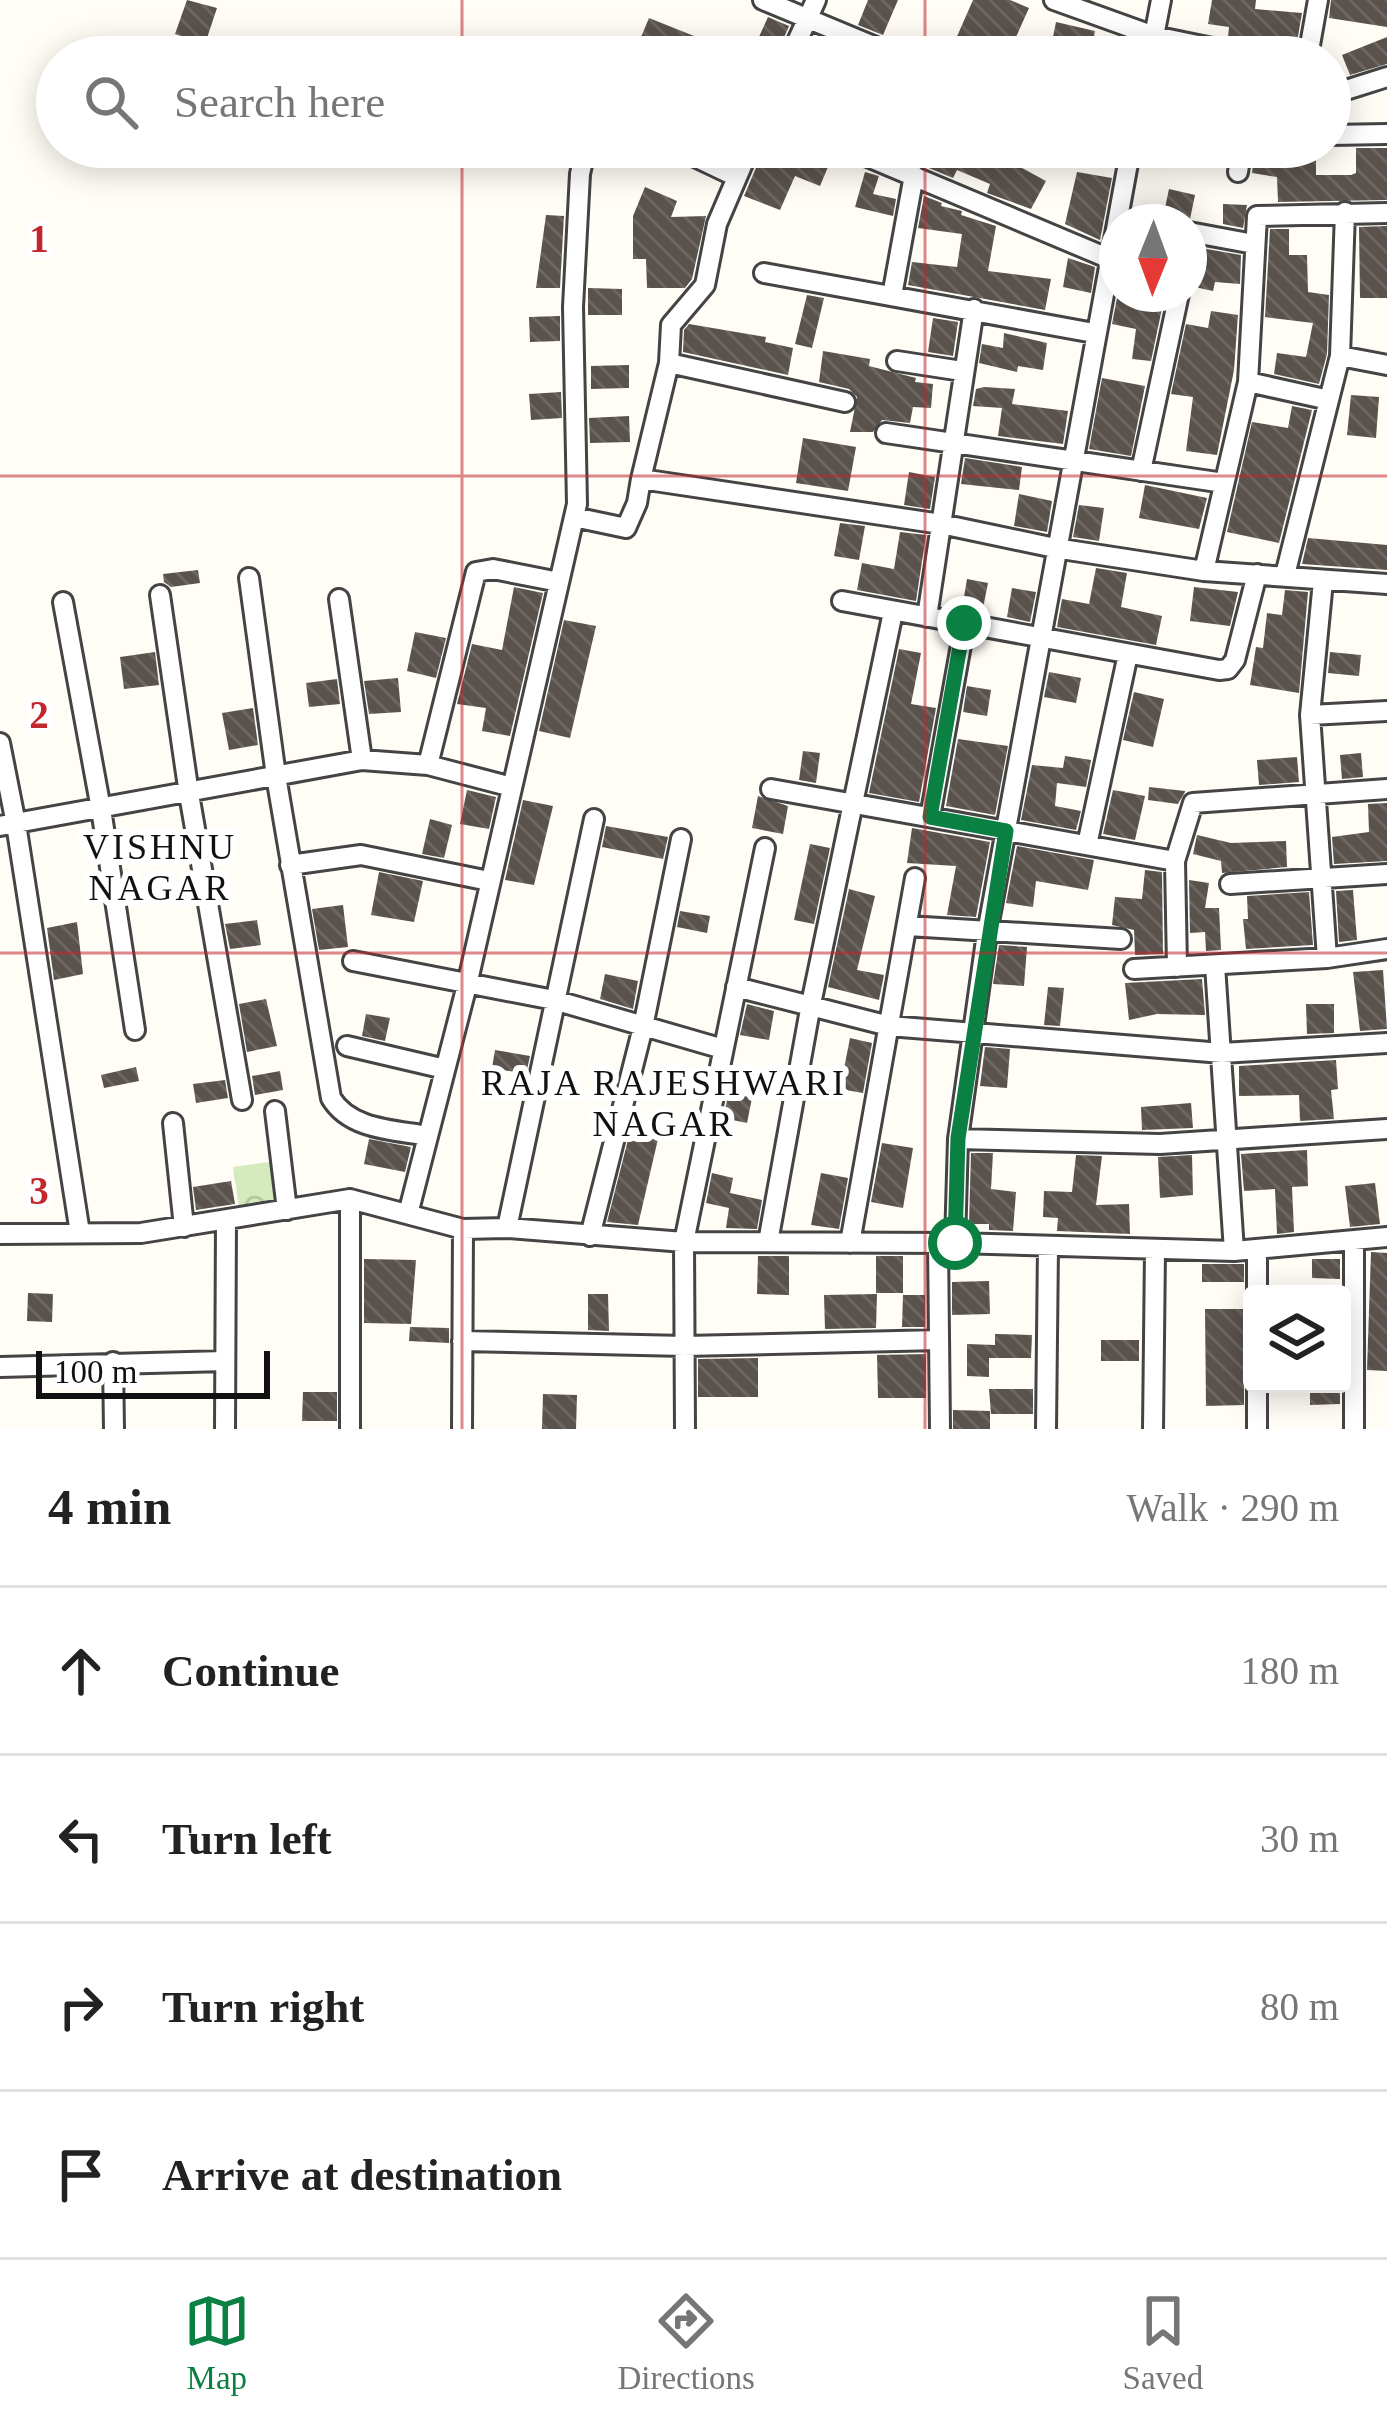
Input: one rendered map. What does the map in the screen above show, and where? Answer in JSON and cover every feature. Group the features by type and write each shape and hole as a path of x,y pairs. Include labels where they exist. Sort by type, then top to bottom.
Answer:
{"street":[{"path":"764,0 812,9 862,36"},
{"path":"1054,0 1159,36"},
{"path":"1154,35 1161,0"},
{"path":"1312,36 1318,0"},
{"path":"1351,88 1387,77"},
{"path":"1351,135 1387,134"},
{"path":"408,1214 467,985 578,504 573,308 581,168"},
{"path":"718,168 737,177"},
{"path":"574,518 626,529 638,502 644,452 669,363 670,326 705,285 717,224 741,168"},
{"path":"895,168 1099,255"},
{"path":"1120,204 1127,168"},
{"path":"1238,172 1239,168"},
{"path":"892,296 914,176"},
{"path":"1286,575 1340,356 1345,212"},
{"path":"1204,571 1248,382 1257,216 1387,213"},
{"path":"1207,239 1254,244"},
{"path":"764,273 1094,333"},
{"path":"940,1429 939,1340 947,1243 987,933 1099,308"},
{"path":"927,616 974,310"},
{"path":"1141,471 1175,312"},
{"path":"1340,356 1387,365"},
{"path":"897,361 962,371"},
{"path":"669,363 845,402"},
{"path":"1248,382 1329,400"},
{"path":"886,433 1224,483"},
{"path":"641,479 941,524 1204,571 1387,584"},
{"path":"428,765 468,589 476,572 493,569 560,582"},
{"path":"842,601 1228,669 1235,660 1257,574"},
{"path":"249,578 290,865 331,1098 358,1122 428,1136"},
{"path":"1323,581 1310,715 1327,958"},
{"path":"160,596 242,1100"},
{"path":"339,599 362,760"},
{"path":"63,602 135,1030"},
{"path":"768,1242 811,1004 893,611"},
{"path":"930,817 964,623"},
{"path":"1087,845 1128,654"},
{"path":"1310,715 1387,711"},
{"path":"0,743 8,825 80,1233"},
{"path":"8,825 362,760 428,765 512,787"},
{"path":"1177,967 1175,861 1193,802 1387,789"},
{"path":"771,790 1175,861"},
{"path":"507,1228 594,819"},
{"path":"590,1236 643,1027 682,839"},
{"path":"685,1429 684,1242 765,848"},
{"path":"290,865 361,855 489,881"},
{"path":"1230,884 1387,874"},
{"path":"850,1243 915,878"},
{"path":"908,926 1120,939"},
{"path":"1134,969 1387,950"},
{"path":"353,961 554,1000 723,1049"},
{"path":"1215,964 1234,1251"},
{"path":"736,987 889,1026 1222,1054 1387,1042"},
{"path":"347,1046 446,1069"},
{"path":"275,1111 287,1210"},
{"path":"172,1123 184,1226"},
{"path":"958,1138 1160,1144 1387,1130"},
{"path":"0,1234 141,1233 350,1199 463,1229 684,1242 1234,1251 1387,1238"},
{"path":"350,1199 350,1429"},
{"path":"225,1429 226,1221"},
{"path":"462,1429 463,1229"},
{"path":"1354,1242 1354,1429"},
{"path":"1046,1429 1048,1246"},
{"path":"1256,1249 1256,1285"},
{"path":"1153,1429 1155,1250"},
{"path":"463,1341 685,1346 939,1340"},
{"path":"0,1367 225,1361"},
{"path":"113,1362 114,1429"},
{"path":"1256,1393 1256,1429"}],"green space":[{"path":"276,1161 282,1199 239,1207 233,1167"}],"building":[{"path":"187,0 217,8 208,36 175,34"},
{"path":"868,0 898,0 883,35 858,25"},
{"path":"973,0 1010,0 1029,8 1016,36 957,36"},
{"path":"1212,0 1256,0 1255,9 1302,13 1298,36 1228,36 1229,27 1208,24"},
{"path":"1331,0 1387,0 1387,27 1329,18"},
{"path":"768,17 789,26 785,36 759,36"},
{"path":"649,18 694,36 642,36"},
{"path":"1056,22 1095,31 1094,36 1053,36"},
{"path":"1387,37 1387,64 1351,75 1351,51"},
{"path":"1356,148 1387,148 1387,200 1278,202 1277,177 1252,173 1253,168 1316,168 1316,175 1351,175 1356,173"},
{"path":"756,168 828,168 820,186 795,176 780,210 744,196"},
{"path":"929,168 1022,168 1046,181 1031,209 987,193 990,184 957,170 953,178"},
{"path":"865,172 879,176 873,194 896,199 893,216 855,207"},
{"path":"1077,172 1112,178 1107,204 1099,204 1099,240 1065,224"},
{"path":"645,187 677,201 671,217 706,216 692,279 685,288 647,288 646,259 633,259 633,216"},
{"path":"1169,189 1195,195 1193,204 1166,204"},
{"path":"924,196 996,226 988,271 1051,279 1045,310 908,285 912,262 957,267 962,234 918,228"},
{"path":"1223,204 1247,205 1243,228 1223,224"},
{"path":"546,215 564,216 560,288 536,288"},
{"path":"1387,226 1387,298 1360,298 1359,227"},
{"path":"1270,229 1289,229 1289,255 1307,255 1308,292 1329,295 1327,354 1319,384 1274,374 1277,353 1306,357 1313,323 1265,317"},
{"path":"1207,249 1241,255 1240,284 1215,282 1213,291 1207,290"},
{"path":"1068,258 1095,267 1091,293 1063,287"},
{"path":"588,288 622,289 622,315 588,315"},
{"path":"807,295 824,298 812,348 795,344"},
{"path":"1211,311 1238,315 1234,370 1217,455 1186,451 1193,397 1171,394 1186,324 1208,328"},
{"path":"1114,312 1161,312 1151,361 1132,359 1136,329 1112,324"},
{"path":"560,316 560,341 530,342 529,317"},
{"path":"933,318 958,322 953,356 928,352"},
{"path":"689,324 766,337 765,342 793,348 788,375 683,352 684,330"},
{"path":"1004,333 1047,343 1043,370 1018,366 1017,372 979,363 982,344 1003,348"},
{"path":"823,351 870,359 869,366 933,384 931,408 913,407 910,423 882,420 873,432 850,432 857,397 849,389 819,382"},
{"path":"629,365 629,388 591,389 591,366"},
{"path":"1102,378 1145,386 1131,456 1089,449"},
{"path":"976,389 1015,389 1012,404 1068,411 1063,444 998,436 1002,408 973,406"},
{"path":"561,392 562,418 531,420 529,394"},
{"path":"1351,395 1379,397 1376,438 1347,435"},
{"path":"1292,406 1312,410 1279,543 1227,532 1252,422 1288,428"},
{"path":"629,416 630,442 590,443 589,418"},
{"path":"803,438 856,447 848,491 796,483"},
{"path":"965,458 1022,467 1019,490 961,484"},
{"path":"909,472 935,477 930,509 904,505"},
{"path":"1145,485 1207,498 1199,529 1139,518"},
{"path":"1019,494 1052,501 1047,532 1014,526"},
{"path":"1079,505 1104,508 1099,541 1073,537"},
{"path":"840,523 865,526 859,560 834,556"},
{"path":"900,532 926,535 916,601 857,590 862,563 894,569"},
{"path":"1308,538 1387,545 1387,570 1302,564"},
{"path":"1096,568 1127,573 1121,607 1162,616 1156,645 1057,627 1062,599 1089,604"},
{"path":"198,570 200,583 171,587 164,582 163,574"},
{"path":"967,579 988,583 982,613 962,609"},
{"path":"514,587 543,593 510,736 482,731 486,708 457,704 472,644 502,650"},
{"path":"1194,587 1238,592 1230,626 1190,621"},
{"path":"1012,588 1036,592 1030,622 1007,617"},
{"path":"1285,590 1308,592 1299,693 1250,685 1256,647 1263,648 1267,613 1282,615"},
{"path":"564,620 596,626 570,738 539,731"},
{"path":"415,632 446,638 436,678 407,671"},
{"path":"899,649 921,653 911,704 936,708 919,802 869,793"},
{"path":"155,652 159,685 124,689 120,657"},
{"path":"1330,652 1361,655 1359,676 1328,673"},
{"path":"1049,672 1081,678 1076,703 1044,697"},
{"path":"398,678 401,712 369,714 364,681"},
{"path":"337,679 340,704 309,707 306,683"},
{"path":"967,686 991,690 987,716 963,712"},
{"path":"1134,692 1164,699 1153,747 1123,740"},
{"path":"253,708 258,745 229,750 222,713"},
{"path":"958,739 1008,746 995,815 946,806"},
{"path":"803,751 820,753 816,783 799,780"},
{"path":"1361,753 1363,777 1342,779 1340,755"},
{"path":"1065,756 1091,760 1086,787 1057,783 1055,806 1081,811 1076,830 1021,820 1032,765 1063,768"},
{"path":"1297,757 1299,782 1259,785 1257,760"},
{"path":"1149,787 1185,792 1178,804 1148,800"},
{"path":"467,790 496,797 489,829 460,824"},
{"path":"1113,790 1145,796 1135,840 1103,834"},
{"path":"758,796 788,806 783,834 752,828"},
{"path":"523,800 553,806 534,885 505,880"},
{"path":"1387,803 1387,861 1334,864 1332,837 1369,832 1368,804"},
{"path":"430,819 452,825 444,858 422,854"},
{"path":"606,826 668,837 663,859 602,847"},
{"path":"912,828 990,842 976,917 947,915 956,866 907,863"},
{"path":"1197,835 1231,843 1286,841 1287,867 1222,873 1221,861 1193,854"},
{"path":"810,844 830,848 814,924 794,920"},
{"path":"1017,846 1094,860 1088,890 1036,881 1033,907 1006,903"},
{"path":"1145,870 1162,872 1163,954 1135,955 1134,930 1112,925 1115,897 1142,899"},
{"path":"379,872 423,881 414,922 371,915"},
{"path":"1189,880 1209,883 1205,908 1219,908 1221,950 1206,951 1205,932 1190,933"},
{"path":"849,889 875,896 857,970 884,975 879,1000 828,987"},
{"path":"1353,890 1357,940 1339,942 1336,891"},
{"path":"1309,892 1313,945 1246,949 1247,896"},
{"path":"343,905 348,947 319,950 312,909"},
{"path":"680,911 710,916 707,933 677,927"},
{"path":"257,920 261,945 230,949 225,924"},
{"path":"77,922 83,974 54,980 47,928"},
{"path":"999,945 1027,947 1024,986 993,984"},
{"path":"1383,970 1387,1029 1360,1031 1353,972"},
{"path":"605,974 638,981 633,1009 600,999"},
{"path":"1202,979 1205,1015 1157,1014 1129,1020 1125,983"},
{"path":"1048,987 1064,988 1060,1026 1044,1025"},
{"path":"266,999 277,1046 247,1052 239,1004"},
{"path":"747,1004 774,1011 769,1040 740,1035"},
{"path":"1306,1004 1334,1004 1334,1033 1307,1034"},
{"path":"366,1014 390,1018 385,1041 362,1036"},
{"path":"850,1038 872,1043 863,1093 840,1089"},
{"path":"985,1047 1010,1049 1007,1088 980,1086"},
{"path":"495,1050 530,1056 526,1074 492,1068"},
{"path":"1336,1060 1338,1089 1331,1090 1334,1119 1300,1121 1299,1095 1239,1096 1239,1066"},
{"path":"136,1067 139,1081 104,1088 101,1075"},
{"path":"280,1071 283,1090 255,1095 252,1076"},
{"path":"225,1080 228,1098 196,1103 193,1084"},
{"path":"729,1092 752,1098 747,1123 723,1118"},
{"path":"1191,1103 1193,1128 1142,1130 1141,1107"},
{"path":"630,1132 658,1139 638,1225 607,1222"},
{"path":"369,1139 411,1147 405,1172 364,1164"},
{"path":"882,1143 913,1148 903,1208 871,1202"},
{"path":"1307,1150 1308,1186 1292,1187 1294,1232 1277,1234 1275,1189 1244,1191 1241,1154"},
{"path":"971,1153 993,1153 991,1189 1016,1192 1013,1231 969,1224"},
{"path":"1076,1155 1102,1156 1096,1205 1129,1204 1130,1234 1057,1231 1058,1218 1043,1217 1044,1191 1072,1192"},
{"path":"1192,1155 1193,1195 1160,1198 1158,1157"},
{"path":"712,1173 733,1178 730,1193 762,1200 757,1229 726,1228 729,1208 706,1203"},
{"path":"821,1173 848,1178 839,1229 811,1225"},
{"path":"231,1181 235,1204 196,1210 193,1187"},
{"path":"1375,1183 1380,1224 1350,1227 1345,1186"},
{"path":"1371,1252 1387,1253 1387,1371 1367,1370"},
{"path":"758,1256 789,1256 789,1295 757,1294"},
{"path":"876,1256 903,1256 903,1293 876,1293"},
{"path":"364,1259 416,1260 411,1324 364,1323"},
{"path":"1312,1259 1340,1259 1340,1279 1312,1278"},
{"path":"1202,1264 1244,1264 1244,1282 1202,1282"},
{"path":"989,1281 990,1314 952,1315 952,1282"},
{"path":"28,1293 53,1294 52,1322 27,1321"},
{"path":"588,1294 608,1294 609,1331 588,1330"},
{"path":"877,1294 876,1328 825,1329 824,1295"},
{"path":"903,1295 925,1295 925,1327 902,1327"},
{"path":"1205,1309 1243,1309 1244,1405 1206,1406"},
{"path":"410,1327 449,1328 449,1343 409,1341"},
{"path":"995,1334 1032,1335 1031,1358 989,1358 989,1377 967,1376 967,1344 995,1345"},
{"path":"1101,1340 1139,1340 1139,1361 1101,1361"},
{"path":"926,1354 926,1398 878,1398 877,1355"},
{"path":"758,1358 758,1397 698,1397 698,1359"},
{"path":"989,1389 1033,1389 1033,1414 991,1414"},
{"path":"303,1392 337,1392 337,1421 302,1421"},
{"path":"1310,1393 1340,1393 1340,1404 1310,1405"},
{"path":"543,1394 577,1395 576,1429 542,1429"},
{"path":"953,1410 990,1411 990,1429 953,1429"}],"district":[{"name":"VISHNU NAGAR","path":"160,868"},
{"name":"RAJA RAJESHWARI NAGAR","path":"664,1104"}],"route":[{"path":"955,1243 958,1138 1006,831 930,817 964,623"}]}
